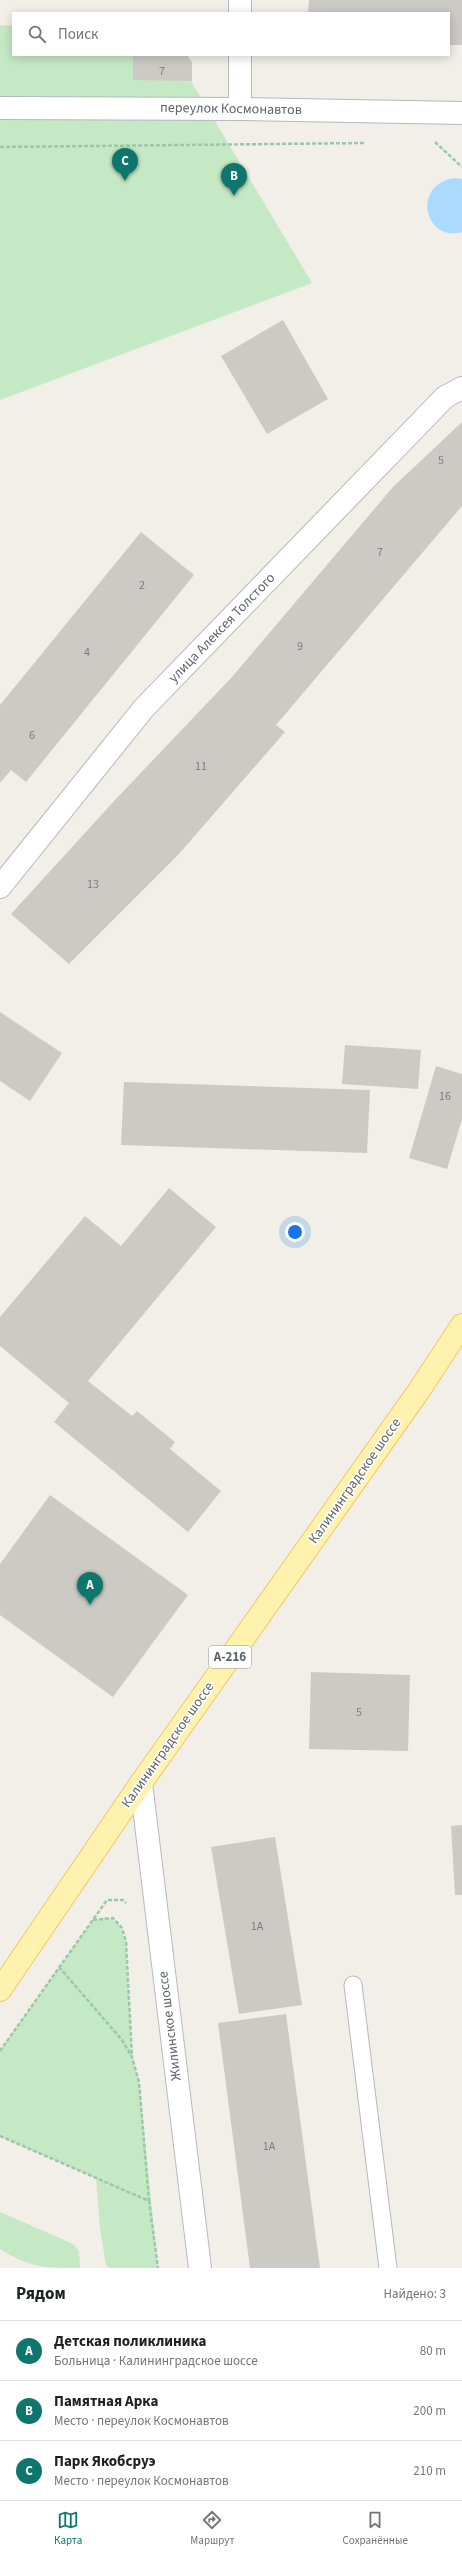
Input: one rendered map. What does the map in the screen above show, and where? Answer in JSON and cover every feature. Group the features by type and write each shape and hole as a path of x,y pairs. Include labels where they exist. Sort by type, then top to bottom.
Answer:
{"main road":[{"name":"Калининградское шоссе","path":"0,1990 141,1783 418,1392 462,1325"}],"street":[{"path":"240,0 240,12"},
{"path":"240,56 240,109"},
{"name":"переулок Космонавтов","path":"0,108 240,109 462,113"},
{"name":"улица Алексея Толстого","path":"0,887 144,708 445,397 462,388"},
{"name":"Жилинское шоссе","path":"141,1783 200,2268"}],"lane":[{"path":"353,1985 388,2268"}],"path":[{"path":"0,147 371,142"},
{"path":"427,142 435,142 462,168"},
{"path":"0,2050 106,1900 123,1900 128,1907"},
{"path":"93,1920 113,1918 122,1928 126,1942 132,2057 139,2082 149,2201 158,2268"},
{"path":"59,1967 122,2040 132,2057"},
{"path":"0,2136 149,2201"}],"green space":[{"path":"0,25 12,26 12,56 136,56 189,78 312,283 0,400"},
{"path":"106,1917 118,1922 126,1942 132,2057 139,2082 158,2268 109,2268 106,2265 100,2228 96,2178 0,2136 0,2051 93,1920"},
{"path":"0,2212 73,2244 79,2251 80,2268 38,2266 20,2260 0,2249"}],"water":[{"path":"454,178 462,179 462,232 450,233 439,229 432,222 428,212 428,202 432,191 440,183"}],"building":[{"path":"309,0 462,0 462,45 450,45 450,12 308,12"},
{"path":"133,56 188,56 192,62 192,81 133,80"},
{"path":"283,320 328,399 267,434 221,356"},
{"path":"462,422 462,506 276,725 285,732 178,855 69,964 11,914 115,800 232,677 393,487"},
{"path":"141,532 194,575 26,782 11,770 0,783 0,705"},
{"path":"0,1012 62,1053 30,1101 0,1081"},
{"path":"345,1045 421,1050 418,1089 342,1084"},
{"path":"436,1066 462,1074 462,1119 447,1169 409,1158"},
{"path":"124,1082 370,1090 367,1153 121,1145"},
{"path":"169,1188 216,1227 88,1381 132,1416 137,1411 175,1442 170,1449 221,1491 188,1532 54,1422 69,1403 0,1346 0,1317 85,1216 121,1246"},
{"path":"50,1495 188,1595 113,1697 0,1615 0,1564"},
{"path":"311,1672 410,1675 408,1751 309,1749"},
{"path":"462,1825 462,1895 455,1895 451,1826"},
{"path":"275,1837 302,2005 239,2014 211,1847"},
{"path":"286,2014 320,2268 250,2268 218,2023"}],"place":[{"name":"Парк Якобсруэ","path":"125,181"},
{"name":"Памятная Арка","path":"234,196"},
{"name":"Детская поликлиника","path":"90,1605"}]}
